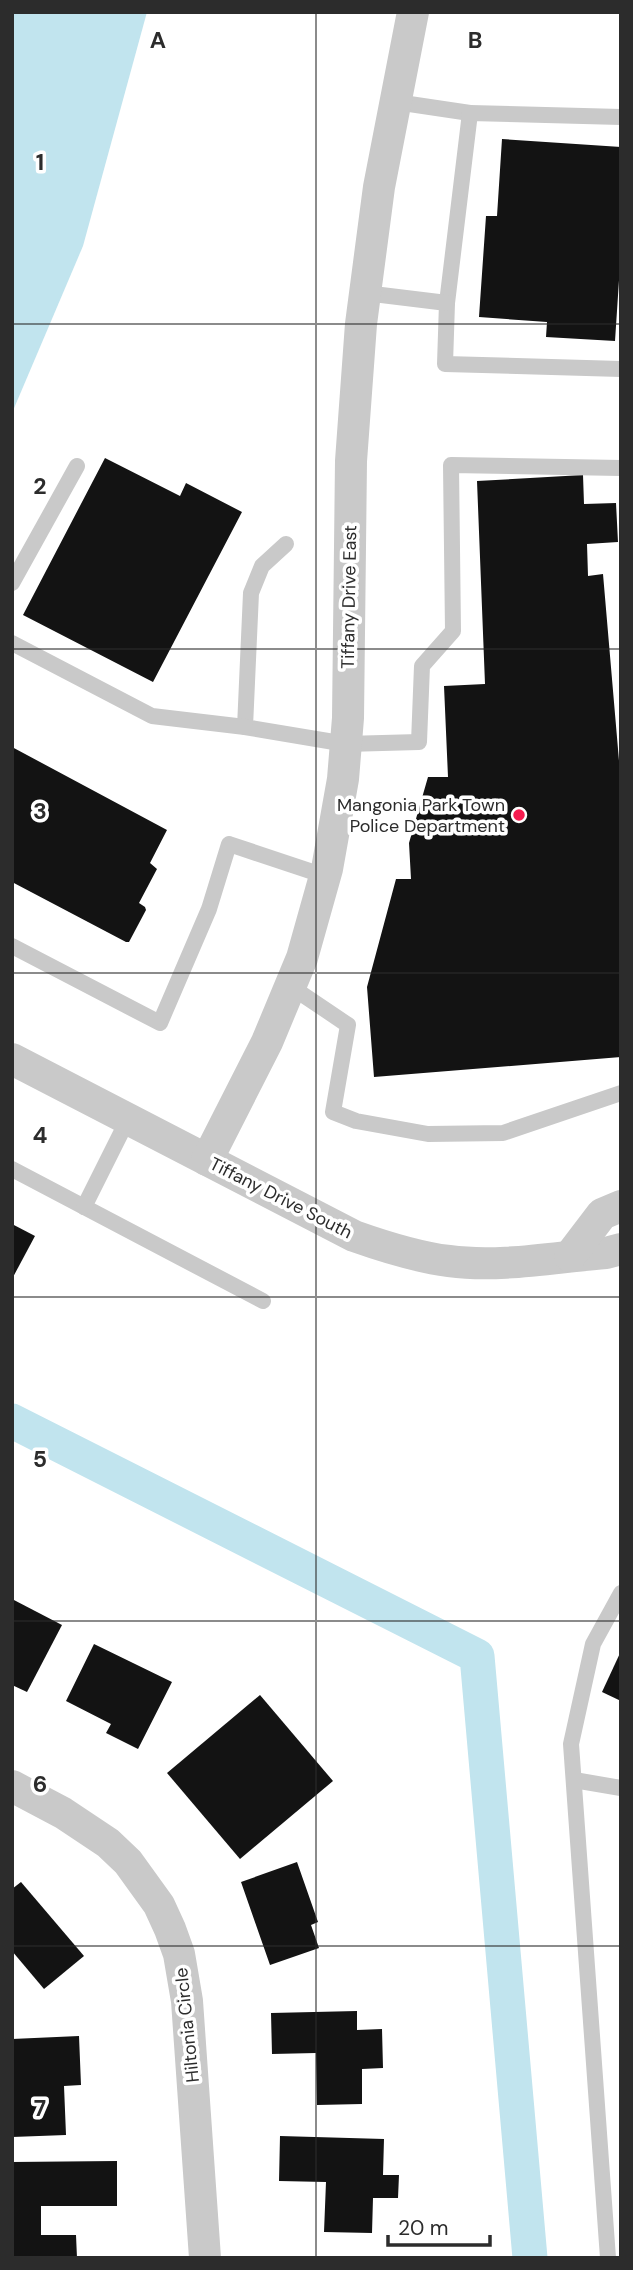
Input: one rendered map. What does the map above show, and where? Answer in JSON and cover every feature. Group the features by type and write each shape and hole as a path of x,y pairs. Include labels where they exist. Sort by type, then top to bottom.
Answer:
{"street":[{"name":"Tiffany Drive East","path":"206,1160 267,1042 302,958 325,876 343,779 348,718 351,461 365,293 379,187 414,12"},
{"name":"Tiffany Drive South","path":"12,1059 354,1236 401,1252 474,1263 606,1254 621,1249"},
{"path":"570,1256 602,1214 621,1206"},
{"name":"Hiltonia Circle","path":"12,1786 64,1813 108,1843 128,1862 159,1905 170,1929 179,1954 187,2001 205,2258"}],"lane":[{"path":"396,102 470,113 621,117"},
{"path":"470,113 447,303 445,365 621,369"},
{"path":"365,293 447,303"},
{"path":"12,643 152,716 245,727 345,744 419,742 422,666 453,631 451,465 621,468"},
{"path":"12,583 77,466"},
{"path":"245,727 251,593 262,566 286,544"},
{"path":"12,946 160,1023 209,909 229,844 325,876"},
{"path":"290,986 348,1025 333,1112 356,1121 428,1134 503,1133 621,1093"},
{"path":"84,1207 128,1119"},
{"path":"12,1169 263,1301"},
{"path":"608,2258 571,1744 593,1644 621,1593"},
{"path":"574,1780 621,1788"}],"water":[{"path":"12,12 147,12 83,246 12,413"}],"building":[{"path":"502,139 621,147 621,250 615,341 546,337 547,322 479,317 486,216 497,216"},
{"path":"105,458 180,496 186,483 242,512 153,682 23,615"},
{"path":"583,475 584,504 616,503 618,542 587,544 588,576 603,574 621,784 621,1057 374,1077 367,987 396,879 411,879 409,843 428,777 448,777 444,686 485,684 477,481"},
{"path":"12,747 167,830 150,863 157,869 139,903 146,910 129,942 12,882"},
{"path":"12,1224 35,1236 12,1279"},
{"path":"12,1599 62,1625 27,1692 12,1685"},
{"path":"94,1644 172,1682 138,1749 106,1733 111,1724 66,1701"},
{"path":"621,1651 621,1701 602,1692"},
{"path":"260,1695 333,1781 240,1859 167,1773"},
{"path":"297,1862 318,1922 311,1925 319,1948 270,1965 241,1882"},
{"path":"21,1882 84,1956 44,1989 12,1951 12,1889"},
{"path":"357,2011 357,2030 382,2029 383,2068 362,2069 362,2104 317,2105 316,2053 272,2054 271,2013"},
{"path":"79,2036 81,2085 64,2086 66,2135 12,2137 12,2039"},
{"path":"280,2136 384,2139 383,2175 399,2175 398,2198 373,2198 372,2233 324,2232 326,2182 279,2181"},
{"path":"117,2161 117,2206 41,2206 41,2235 76,2235 77,2258 12,2258 12,2162"}],"waterway":[{"path":"12,1421 477,1656 530,2258"}],"place":[{"name":"Mangonia Park Town Police Department","path":"519,815"}]}
